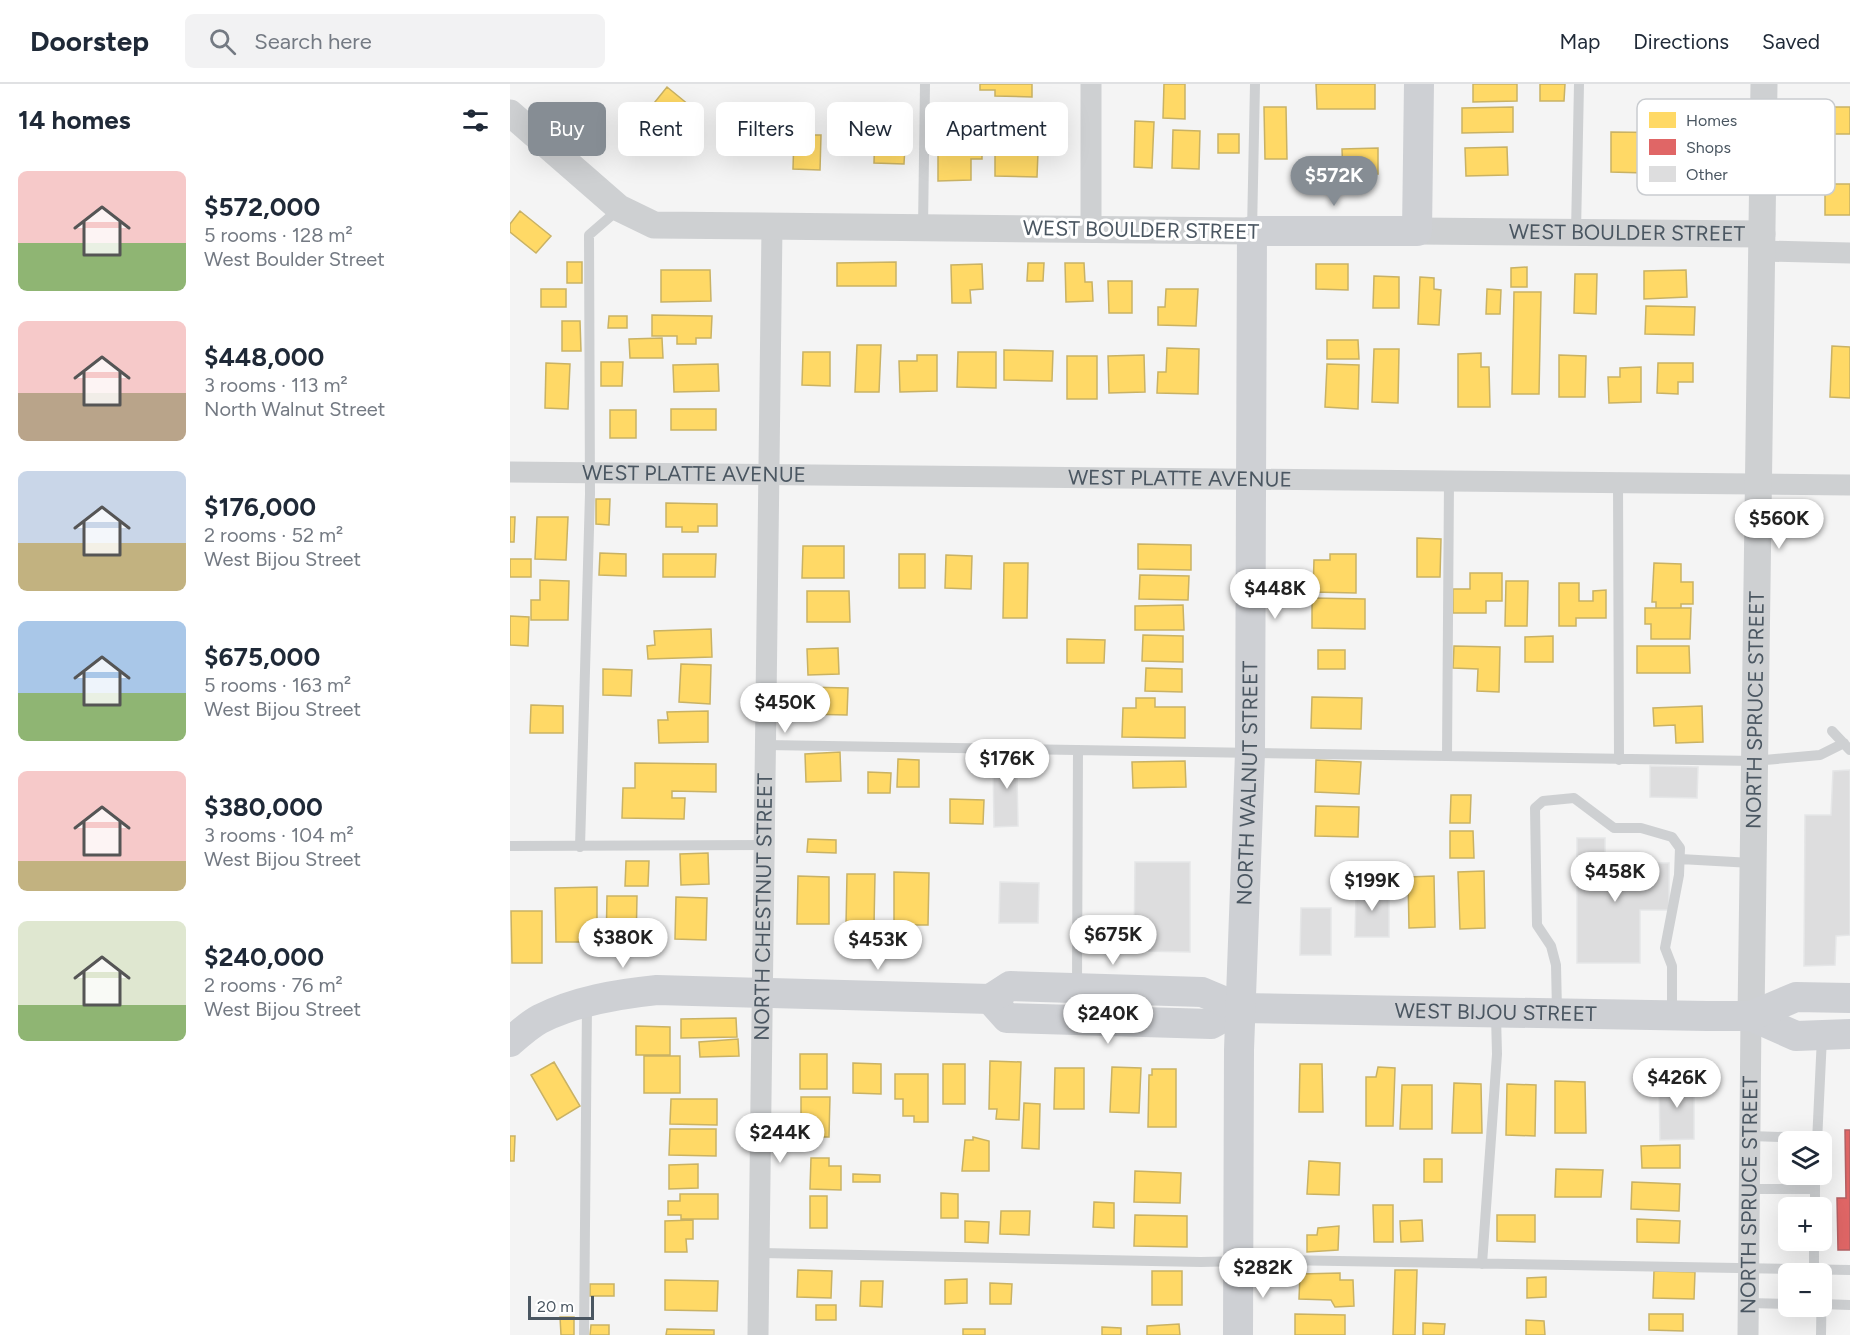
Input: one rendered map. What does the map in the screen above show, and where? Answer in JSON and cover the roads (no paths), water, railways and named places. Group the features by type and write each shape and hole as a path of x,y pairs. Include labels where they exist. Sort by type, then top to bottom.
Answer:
{"main road":[{"path":"1417,231 1419,84"},
{"name":"WEST BOULDER STREET","path":"1252,231 1417,231"},
{"name":"NORTH WALNUT STREET","path":"1238,1335 1240,1008 1250,753 1252,231"},
{"name":"WEST BIJOU STREET","path":"510,1042 538,1020 587,1002 628,993 657,990 990,999 1010,986 1202,992 1240,1008 1751,1016 1796,1035 1836,1034"},
{"name":"WEST BIJOU STREET","path":"1751,1016 1796,998 1850,998"},
{"name":"WEST BIJOU STREET","path":"990,999 1007,1018 1211,1024 1240,1008"}],"street":[{"path":"1090,229 1091,84"},
{"name":"NORTH SPRUCE STREET","path":"1764,84 1764,99"},
{"name":"WEST BOULDER STREET","path":"510,113 620,208 654,225 1252,231"},
{"name":"NORTH SPRUCE STREET","path":"1748,1335 1757,483 1763,195"},
{"name":"NORTH CHESTNUT STREET","path":"758,1335 772,227"},
{"name":"WEST BOULDER STREET","path":"1417,231 1576,232 1762,243"},
{"path":"1762,243 1850,253"},
{"name":"WEST PLATTE AVENUE","path":"510,472 1850,485"}],"lane":[{"path":"923,228 925,84"},
{"path":"1252,231 1255,84"},
{"path":"1576,232 1579,84"},
{"path":"580,847 590,474 590,235 620,208"},
{"path":"1447,756 1449,482"},
{"path":"1618,483 1619,760"},
{"path":"765,745 1754,761 1820,755 1847,746 1832,730"},
{"path":"1077,989 1078,750"},
{"path":"1557,1013 1556,965 1551,946 1537,926 1535,808 1543,801 1574,798 1614,828 1641,828 1672,837 1680,848 1665,948 1672,966 1672,1015"},
{"path":"510,846 764,845"},
{"path":"1680,859 1754,863"},
{"path":"584,1335 587,1002"},
{"path":"1482,1264 1497,1054 1496,1012"},
{"path":"1819,1131 1836,1034"},
{"path":"1750,1136 1778,1138"},
{"path":"1815,1185 1815,1197"},
{"path":"1749,1189 1815,1189"},
{"path":"759,1253 1778,1268"},
{"path":"1832,1269 1850,1270"},
{"path":"1748,1303 1778,1304"},
{"path":"1832,1304 1850,1305"},
{"path":"1821,1317 1821,1335"}]}
